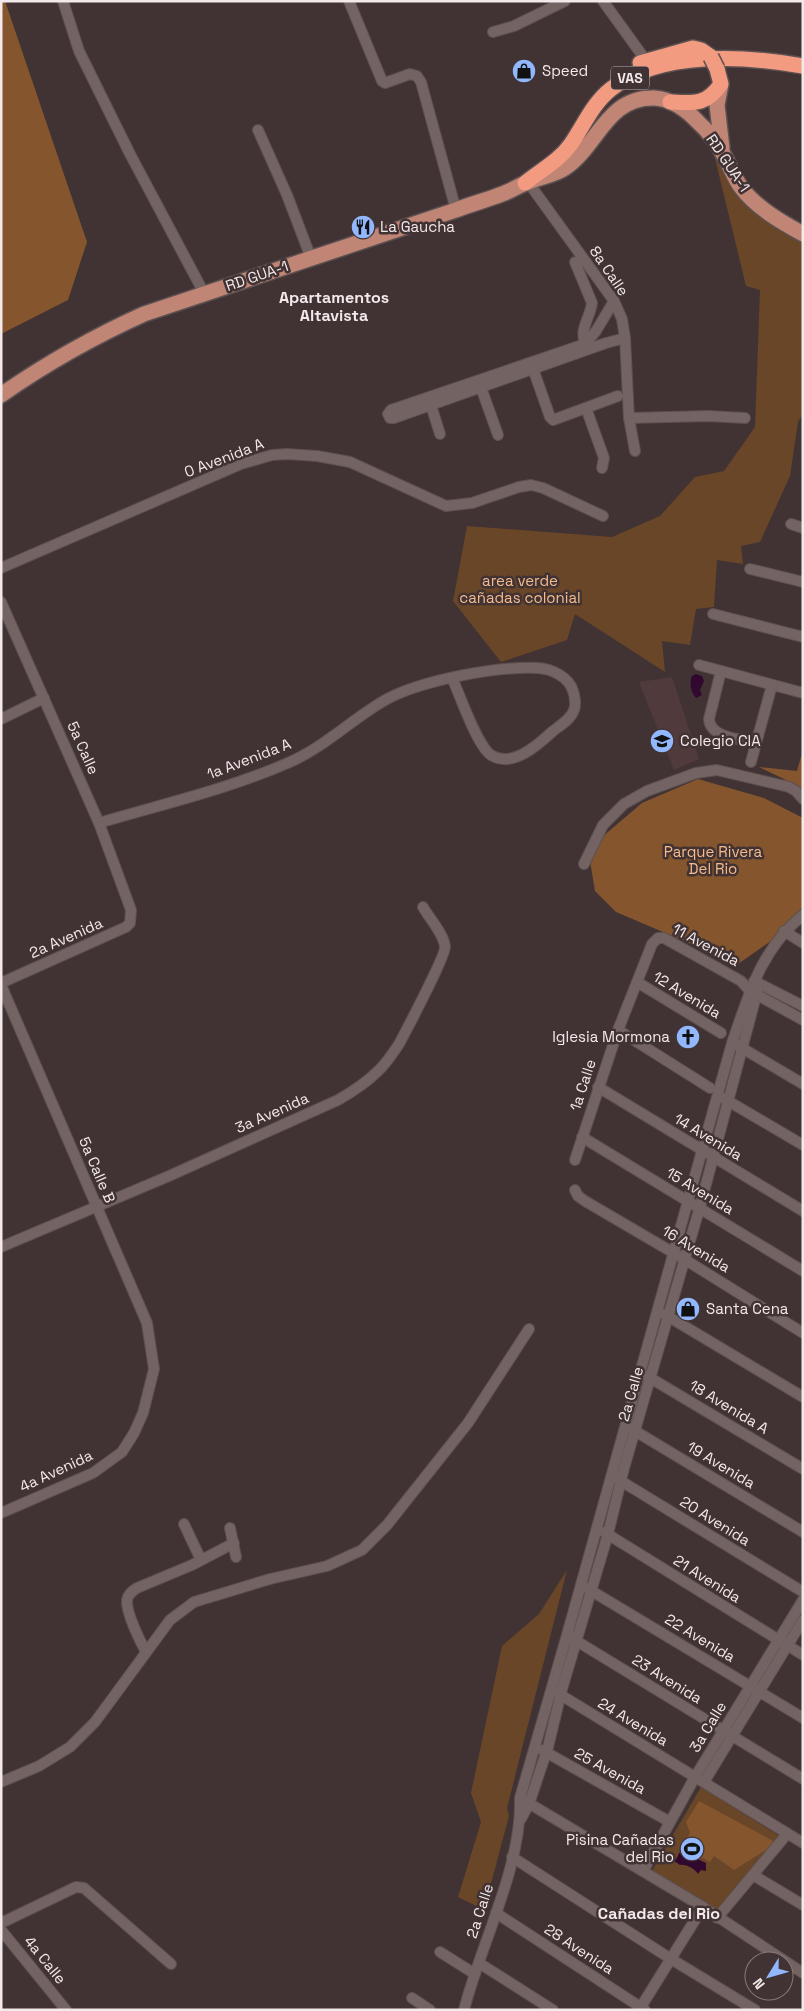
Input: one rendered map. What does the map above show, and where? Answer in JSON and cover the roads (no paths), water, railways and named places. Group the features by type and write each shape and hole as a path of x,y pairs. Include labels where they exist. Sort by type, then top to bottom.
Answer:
{"highway":[{"path":"529,182 552,154 586,101 599,86 644,61 693,48 701,50 714,63 721,84 711,96 695,103 670,102"},
{"name":"VAS","path":"529,182 558,159 571,144 596,104 611,89 650,69 683,62 712,59 750,59 803,66"},
{"name":"VAS","path":"529,182 559,161 573,145 599,106 614,92 629,83 652,74 703,64 742,62 777,66 803,77"}],"main road":[{"path":"721,84 717,105 722,152"},
{"name":"RD GUA-1","path":"1,395 54,359 103,332 144,314 503,194 529,182 549,176 566,167 576,158 619,108 630,102 648,98 670,102 680,107 699,123 722,152 730,170 741,187 755,202 803,234"}],"street":[{"path":"63,1 78,51 204,293"},
{"path":"348,1 382,81 385,83 410,74 417,76 421,82 456,210"},
{"path":"493,32 514,26 564,1"},
{"path":"603,1 642,55 644,61"},
{"path":"258,130 287,194 311,258"},
{"name":"8a Calle","path":"529,182 614,301 622,319 625,338 629,418 635,451"},
{"path":"575,262 592,303 583,330 587,346"},
{"path":"587,346 614,301"},
{"path":"440,434 430,401 587,346 625,338"},
{"path":"532,366 551,419 553,420 618,396"},
{"path":"480,384 498,435"},
{"path":"586,408 604,458 602,468"},
{"path":"629,418 708,416 745,418"},
{"name":"0 Avenida A","path":"1,568 241,464 272,455 317,456 350,462 446,506 472,503 519,487 531,486 544,488 603,516"},
{"path":"791,524 803,528"},
{"path":"750,570 803,582"},
{"name":"5a Calle","path":"1,602 99,824 131,910"},
{"path":"713,614 803,637"},
{"path":"699,665 803,693"},
{"name":"1a Avenida A","path":"99,824 226,785 290,762 328,741 355,718 389,698 435,681 489,671 539,668 560,675 567,680 574,692 575,708 570,717 530,751 517,757 497,757 491,755 481,744 452,678"},
{"path":"721,671 709,719 711,727 716,732 756,743"},
{"path":"751,762 772,685"},
{"path":"1,719 44,698"},
{"path":"584,864 603,825 624,804 635,796 696,773 717,770 789,786 803,799"},
{"name":"3a Avenida","path":"1,1247 169,1176 351,1093 379,1070 398,1044 441,963 445,948 423,907"},
{"name":"2a Avenida","path":"1,984 126,927 130,923 131,910"},
{"path":"757,983 787,933 803,915"},
{"path":"787,933 803,923"},
{"path":"787,933 803,943"},
{"name":"11 Avenida","path":"658,938 664,938 741,981 757,983 803,1006"},
{"name":"1a Calle","path":"576,1160 598,1087 618,1030 652,944 658,938"},
{"name":"12 Avenida","path":"637,982 721,1034"},
{"name":"11 Avenida","path":"757,983 803,1020"},
{"name":"2a Calle","path":"520,1820 529,1804 547,1753 561,1695 581,1584 672,1252 702,1151 714,1092 732,1042 757,983"},
{"name":"2a Calle","path":"464,2010 512,1857 520,1820 520,1798 551,1688 591,1590 608,1534 621,1481 714,1158 757,983"},
{"name":"5a Calle B","path":"1,984 147,1323 154,1369"},
{"path":"618,1030 714,1092 803,1146"},
{"path":"732,1042 803,1084"},
{"name":"14 Avenida","path":"598,1087 803,1211"},
{"name":"15 Avenida","path":"582,1137 803,1271"},
{"name":"16 Avenida","path":"575,1190 578,1196 585,1201 684,1259 803,1333"},
{"path":"657,1310 803,1397"},
{"path":"1,1782 39,1766 70,1747 96,1722 170,1620 194,1602 270,1579 327,1566 362,1550 387,1525 468,1422 529,1330"},
{"name":"4a Avenida","path":"1,1513 94,1473 122,1452 134,1433 142,1413 154,1369"},
{"name":"18 Avenida A","path":"640,1371 803,1470"},
{"name":"19 Avenida","path":"624,1424 803,1532"},
{"name":"20 Avenida","path":"611,1476 803,1592"},
{"path":"184,1524 201,1560"},
{"path":"230,1528 236,1556"},
{"name":"21 Avenida","path":"596,1528 803,1655"},
{"path":"146,1652 128,1608 127,1598 137,1588 201,1560 234,1543"},
{"name":"22 Avenida","path":"581,1584 803,1718"},
{"name":"3a Calle","path":"643,1872 695,1776 727,1733 783,1643 803,1600"},
{"name":"3a Calle","path":"783,1643 803,1620"},
{"name":"23 Avenida","path":"571,1638 803,1779"},
{"name":"24 Avenida","path":"551,1688 803,1843"},
{"name":"3a Calle","path":"704,1782 727,1733"},
{"name":"25 Avenida","path":"535,1746 670,1822"},
{"path":"520,1798 703,1907 803,1973"},
{"path":"718,1918 787,1834"},
{"path":"512,1857 671,1959 755,2010"},
{"path":"753,1875 803,1905"},
{"path":"1,1923 76,1887 84,1888 171,1964"},
{"path":"642,2009 703,1907"},
{"name":"28 Avenida","path":"496,1913 642,2009"},
{"name":"4a Calle","path":"1,1930 66,2010"},
{"path":"440,1952 475,1974"},
{"path":"479,1963 553,2010"},
{"path":"412,1998 430,2010"}],"place":[{"name":"Speed","path":"524,71"},
{"name":"La Gaucha","path":"363,227"},
{"name":"Colegio CIA","path":"662,741"},
{"name":"Iglesia Mormona","path":"688,1037"},
{"name":"Santa Cena","path":"688,1309"},
{"name":"Pisina Cañadas del Rio","path":"692,1849"}],"district":[{"name":"Apartamentos Altavista","path":"334,306"},
{"name":"Cañadas del Rio","path":"659,1913"}],"park label":[{"name":"area verde cañadas colonial","path":"520,590"},
{"name":"Parque Rivera Del Rio","path":"713,860"}]}
